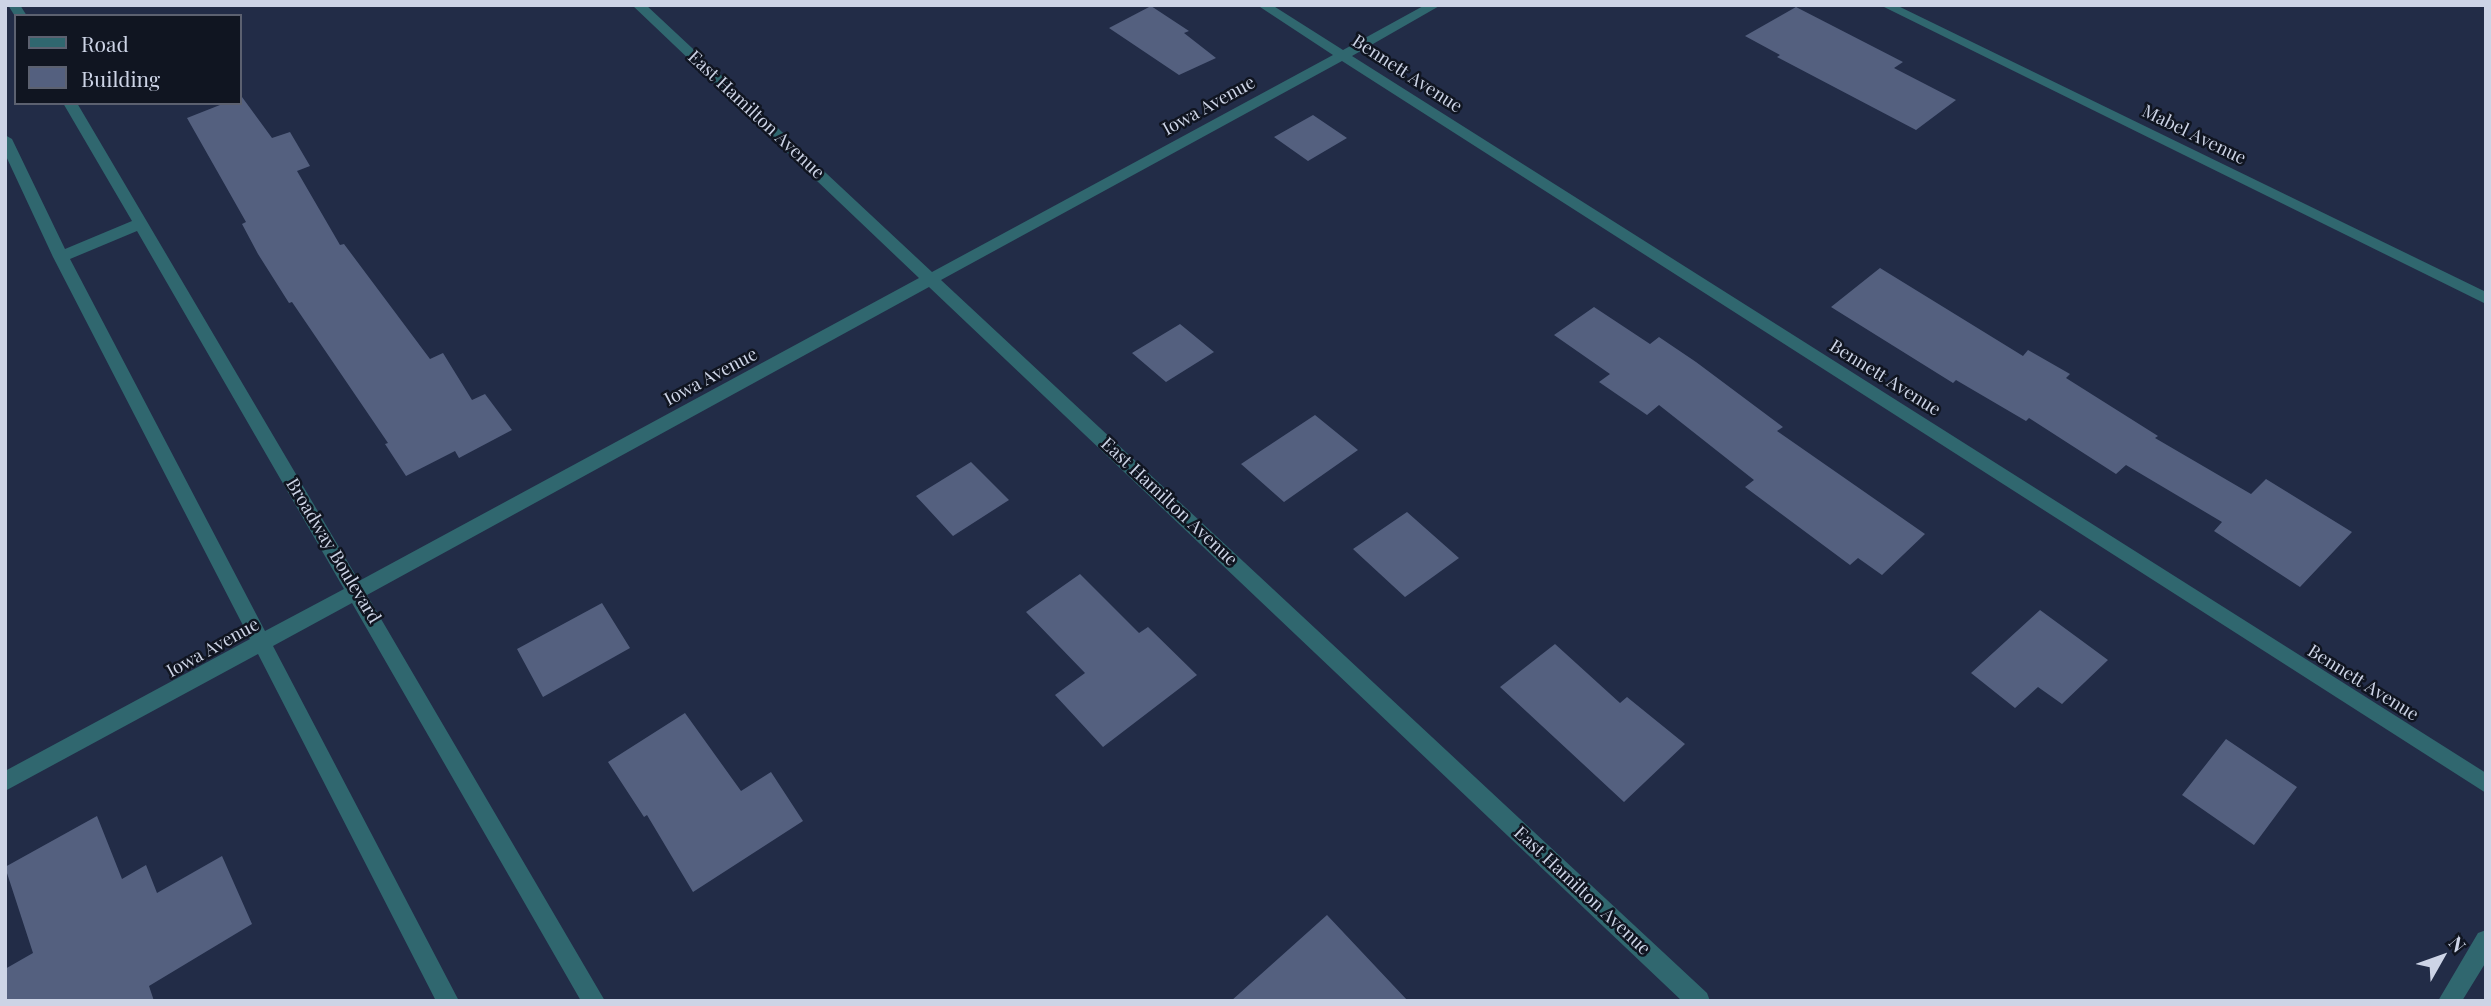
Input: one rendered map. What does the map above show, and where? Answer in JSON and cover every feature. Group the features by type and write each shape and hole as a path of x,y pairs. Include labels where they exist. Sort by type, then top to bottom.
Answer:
{"street":[{"name":"East Hamilton Avenue","path":"638,5 1699,1001"},
{"name":"Bennett Avenue","path":"1263,5 2486,784"},
{"name":"Iowa Avenue","path":"5,782 1435,5"},
{"name":"Mabel Avenue","path":"1886,5 2486,299"},
{"name":"Broadway Boulevard","path":"71,105 594,1001"},
{"path":"5,139 61,257 448,1001"},
{"path":"61,257 139,224"},
{"path":"2449,1001 2486,941"}],"building":[{"path":"1151,6 1189,31 1184,33 1216,58 1179,75 1109,28"},
{"path":"1796,7 1903,62 1894,68 1956,100 1916,130 1777,57 1780,55 1745,36"},
{"path":"242,97 272,138 290,132 310,166 297,171 340,245 344,244 430,359 443,353 472,400 485,394 512,430 459,458 455,451 406,476 385,444 388,443 292,302 289,303 258,254 242,224 246,222 187,118 220,105 242,105"},
{"path":"1313,115 1347,138 1308,161 1274,137"},
{"path":"1880,268 2023,356 2028,350 2070,374 2066,378 2158,436 2155,438 2251,494 2266,479 2352,532 2300,587 2214,531 2222,522 2126,465 2116,474 2029,418 2026,421 1956,380 1953,383 1831,307"},
{"path":"1594,307 1650,344 1659,337 1696,362 1783,427 1777,431 1925,534 1882,575 1858,558 1850,565 1745,487 1754,480 1659,405 1647,415 1599,382 1610,374 1554,335"},
{"path":"1180,324 1214,352 1166,382 1132,353"},
{"path":"1315,415 1358,450 1284,502 1241,464"},
{"path":"971,462 1009,500 953,536 916,496"},
{"path":"1407,512 1459,558 1405,597 1353,549"},
{"path":"1080,574 1139,633 1148,627 1197,675 1103,747 1055,695 1085,673 1026,612"},
{"path":"602,603 630,648 543,697 517,649"},
{"path":"2040,610 2108,660 2062,704 2038,687 2015,708 1971,673"},
{"path":"1555,644 1620,703 1627,697 1685,744 1624,802 1500,687"},
{"path":"685,713 741,791 771,772 803,821 693,892 647,815 644,817 608,762"},
{"path":"2226,739 2297,787 2254,845 2182,795"},
{"path":"97,816 122,879 146,865 157,893 222,856 252,924 149,986 154,1001 5,1001 5,969 33,953 5,867"},
{"path":"1327,915 1408,1001 1231,1001"}]}
